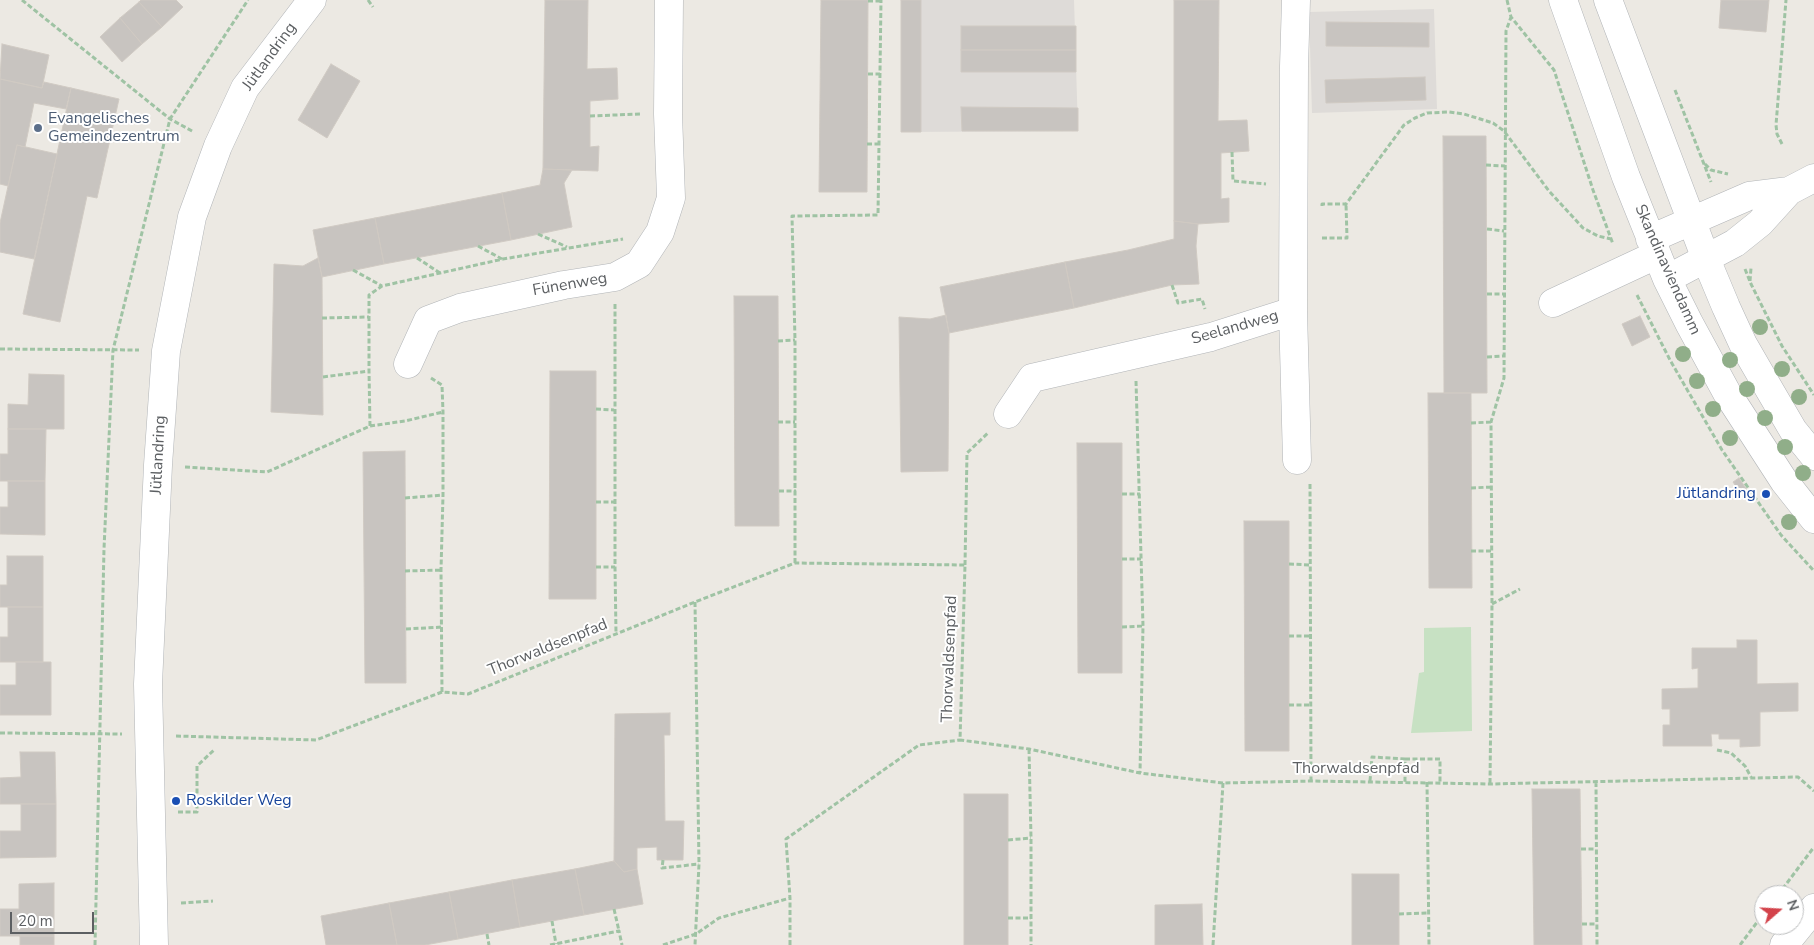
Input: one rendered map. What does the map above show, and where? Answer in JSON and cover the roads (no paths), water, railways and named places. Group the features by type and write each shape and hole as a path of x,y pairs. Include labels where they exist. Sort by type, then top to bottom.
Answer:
{"street":[{"name":"Jütlandring","path":"154,945 148,684 158,465 166,351 192,217 218,146 245,88 312,0"},
{"name":"Fünenweg","path":"408,364 428,320 460,308 564,285 616,277 639,264 660,232 671,198 668,114 669,0"},
{"name":"Seelandweg","path":"1008,414 1032,378 1130,354 1212,337 1293,311 1296,0"},
{"name":"Skandinaviendamm","path":"1563,0 1658,257 1689,323 1727,393 1784,481 1814,519"},
{"path":"1608,0 1706,259 1748,352 1793,430 1814,456"},
{"path":"1658,257 1706,259 1735,243 1760,223 1789,191 1814,178"},
{"path":"1553,303 1658,257 1691,221 1749,196 1789,191"},
{"path":"1293,311 1297,460"},
{"path":"1784,945 1814,908"}],"place":[{"name":"Evangelisches Gemeindezentrum","path":"38,128"},
{"name":"Jütlandring","path":"1766,494"},
{"name":"Roskilder Weg","path":"176,801"}]}
